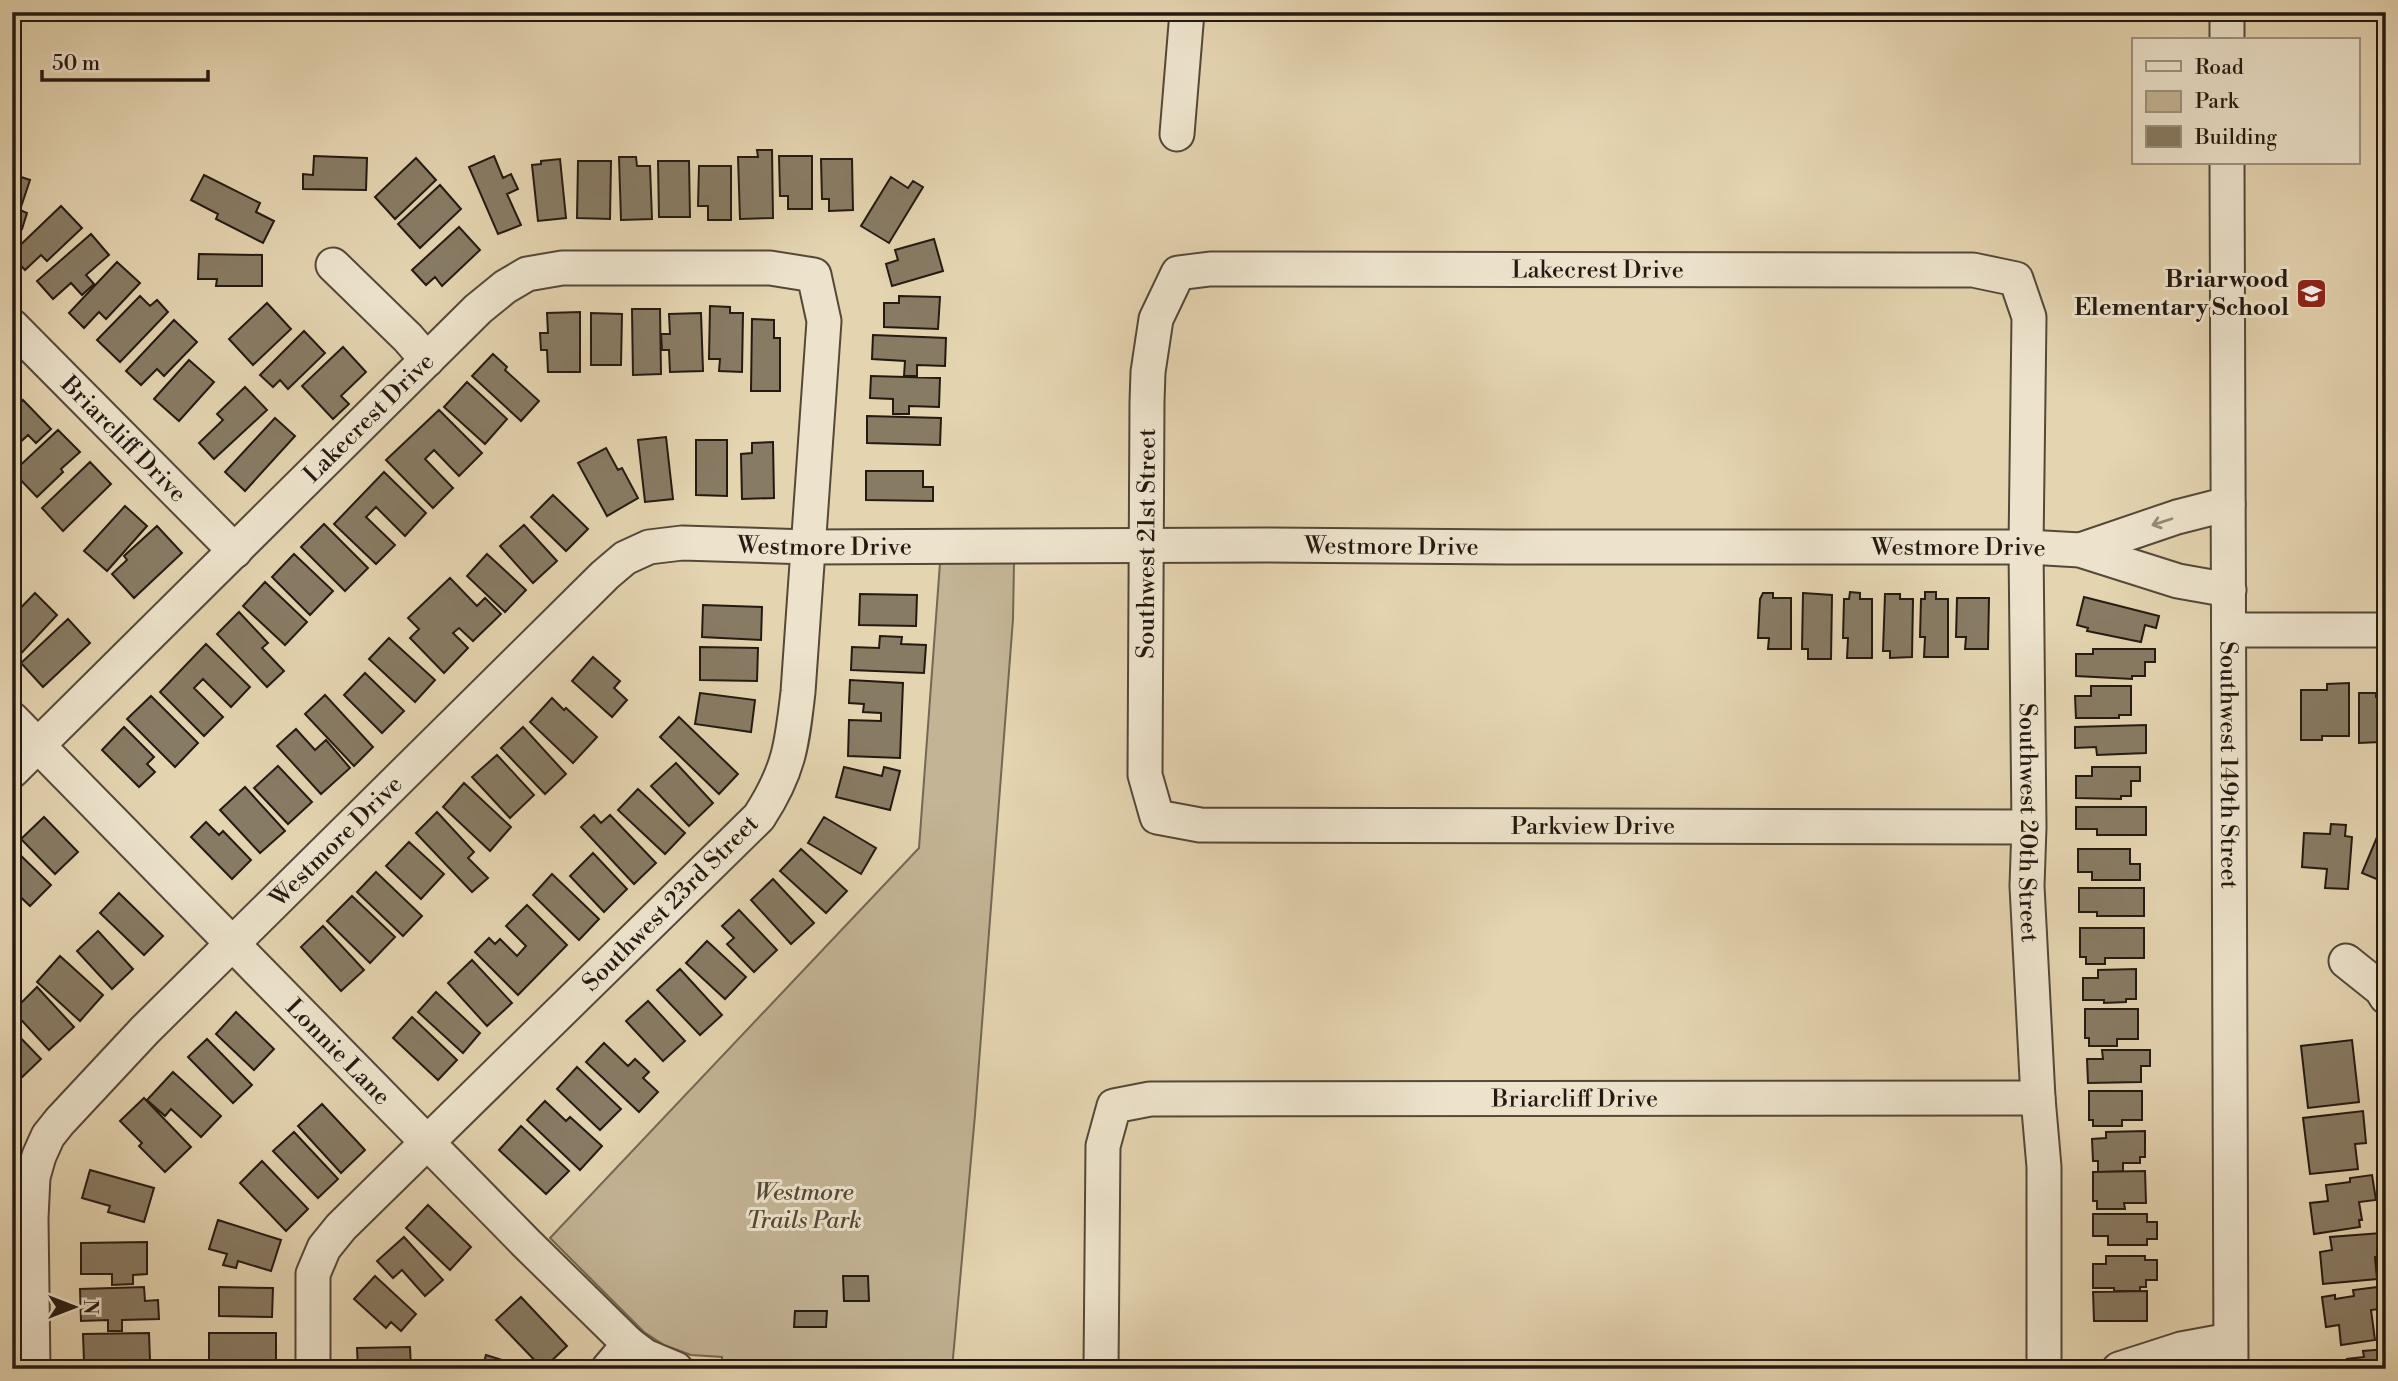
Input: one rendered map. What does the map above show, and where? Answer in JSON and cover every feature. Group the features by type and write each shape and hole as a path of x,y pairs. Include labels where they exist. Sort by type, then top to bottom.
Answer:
{"street":[{"path":"1177,134 1187,12"},
{"path":"2227,12 2227,38"},
{"name":"Southwest 149th Street","path":"2227,164 2230,1354"},
{"path":"333,265 427,360"},
{"name":"Lakecrest Drive","path":"12,771 478,309 505,287 527,274 562,268 770,268 814,275"},
{"name":"Lakecrest Drive","path":"1178,274 1210,269 1973,270 2016,279"},
{"name":"Southwest 21st Street","path":"1157,817 1145,775 1148,372 1156,319 1178,274"},
{"name":"Southwest 23rd Street","path":"313,1369 313,1274 324,1248 341,1227 759,817 782,777 793,733 824,321 814,275"},
{"name":"Southwest 20th Street","path":"2016,279 2029,317 2026,547 2028,886 2044,1167 2044,1369"},
{"name":"Briarcliff Drive","path":"12,326 235,551"},
{"name":"Westmore Drive","path":"2080,550 2177,517 2228,504"},
{"name":"Westmore Drive","path":"33,1369 33,1177 48,1136 89,1088 232,944 625,558 649,547 682,543 808,547 2026,547 2080,550 2178,581 2229,590"},
{"path":"2229,630 2386,630"},
{"name":"Lonnie Lane","path":"12,719 429,1143 619,1357 645,1356 676,1369"},
{"name":"Parkview Drive","path":"1157,817 1200,825 2029,827"},
{"path":"2346,961 2381,989 2386,997"},
{"name":"Briarcliff Drive","path":"1101,1369 1103,1146 1114,1106 1150,1099 2038,1098"},
{"path":"2119,1369 2181,1349 2230,1354"}],"green space":[{"name":"Westmore Trails Park","path":"940,563 1014,563 1013,619 975,1115 952,1369 722,1369 722,1357 691,1355 664,1345 644,1332 550,1238 919,848"}],"building":[{"path":"757,150 772,150 773,218 740,219 738,157 758,157"},
{"path":"314,156 367,158 366,190 303,189 303,174 313,175"},
{"path":"494,156 503,178 511,174 518,189 507,194 521,225 498,234 469,167"},
{"path":"779,156 812,156 812,209 788,209 788,196 780,196"},
{"path":"619,157 636,157 637,166 650,166 652,219 621,220"},
{"path":"416,158 436,180 395,219 375,197"},
{"path":"560,159 566,218 538,221 532,165"},
{"path":"821,159 852,159 853,210 829,211 829,199 822,199"},
{"path":"578,161 611,161 610,219 577,218"},
{"path":"658,161 689,161 690,217 659,217"},
{"path":"699,166 731,166 731,220 708,220 708,206 698,206"},
{"path":"12,174 30,180 20,210 27,213 22,229 12,226"},
{"path":"204,175 260,203 256,212 274,221 263,243 216,219 218,214 191,200"},
{"path":"891,177 908,188 913,181 923,187 889,243 861,226"},
{"path":"440,185 461,209 420,248 398,224"},
{"path":"61,206 82,228 47,261 41,255 25,270 12,253"},
{"path":"459,227 480,250 442,286 435,277 426,285 412,270"},
{"path":"91,234 109,255 86,275 94,284 82,295 71,283 53,299 37,281"},
{"path":"934,239 943,271 892,286 886,264 898,260 895,250"},
{"path":"199,254 262,255 262,286 216,286 217,279 198,279"},
{"path":"117,262 140,283 106,319 99,312 84,328 69,313"},
{"path":"140,296 150,306 157,300 168,312 120,362 97,340"},
{"path":"899,296 940,297 938,329 884,327 884,303 899,303"},
{"path":"267,303 291,329 253,365 229,339"},
{"path":"710,306 730,307 730,313 743,313 742,372 719,371 720,359 709,359"},
{"path":"632,309 660,309 661,374 633,375"},
{"path":"580,312 580,372 548,372 547,350 541,350 540,333 548,333 547,313"},
{"path":"591,313 622,314 621,365 591,365"},
{"path":"701,313 703,371 670,372 669,350 662,350 661,334 670,334 669,314"},
{"path":"752,319 774,320 774,338 780,338 780,391 751,391"},
{"path":"174,320 197,342 164,376 157,369 141,385 126,371"},
{"path":"304,331 325,353 288,389 280,380 273,387 260,375"},
{"path":"873,335 946,338 945,366 917,365 917,376 904,376 905,361 872,359"},
{"path":"343,347 366,372 341,396 349,404 333,419 302,386"},
{"path":"493,354 507,367 505,370 539,401 521,421 472,376"},
{"path":"189,360 214,382 179,421 154,399"},
{"path":"871,376 940,378 939,407 909,406 909,414 893,414 893,399 870,398"},
{"path":"467,382 507,419 485,444 444,407"},
{"path":"245,387 267,410 214,459 199,443 223,420 217,414"},
{"path":"23,400 51,429 36,443 28,435 12,450 12,410"},
{"path":"439,410 482,453 459,476 434,450 425,459 453,488 433,508 386,460"},
{"path":"867,416 941,418 940,445 867,443"},
{"path":"275,418 295,436 245,491 225,472"},
{"path":"58,430 80,452 37,497 13,472"},
{"path":"666,437 673,499 645,502 638,440"},
{"path":"696,440 727,440 727,496 696,495"},
{"path":"773,442 774,498 742,499 741,454 752,453 752,443"},
{"path":"606,448 618,470 622,468 638,498 607,516 578,463"},
{"path":"90,462 111,484 63,531 42,508"},
{"path":"866,471 923,471 923,487 933,487 933,501 866,500"},
{"path":"384,472 426,513 405,536 376,507 366,517 395,545 376,564 334,524"},
{"path":"553,495 588,529 566,551 531,517"},
{"path":"125,506 147,526 107,571 84,551"},
{"path":"324,524 368,568 345,591 301,547"},
{"path":"524,525 557,561 533,583 500,546"},
{"path":"157,526 182,553 134,598 112,574 127,560 124,556"},
{"path":"294,554 333,591 310,615 272,577"},
{"path":"487,554 526,590 505,612 467,576"},
{"path":"450,578 477,606 485,598 501,614 473,641 459,628 453,633 468,648 444,673 410,638 419,629 408,618"},
{"path":"265,582 307,622 285,645 243,606"},
{"path":"1850,592 1860,593 1860,599 1872,599 1872,658 1847,658 1848,638 1843,638 1844,599 1849,599"},
{"path":"1925,592 1936,592 1936,599 1948,599 1948,657 1924,657 1925,637 1920,637 1921,599 1925,599"},
{"path":"35,593 57,615 14,661 12,617"},
{"path":"1763,593 1773,593 1773,598 1791,598 1791,649 1768,649 1769,638 1758,638 1760,599"},
{"path":"1803,593 1832,595 1831,659 1808,659 1808,649 1802,649"},
{"path":"860,594 917,595 916,626 859,625"},
{"path":"1885,594 1900,594 1900,599 1913,599 1912,657 1890,658 1890,651 1883,651"},
{"path":"2084,597 2159,616 2156,628 2145,625 2141,642 2087,631 2088,628 2077,625"},
{"path":"1957,598 1989,598 1988,649 1965,649 1966,637 1956,637"},
{"path":"703,605 762,607 761,640 702,637"},
{"path":"239,612 268,643 262,648 284,671 267,687 217,634"},
{"path":"68,619 90,643 43,687 21,663"},
{"path":"880,636 902,637 901,644 926,645 924,673 851,670 852,647 879,648"},
{"path":"389,638 435,680 415,702 369,659"},
{"path":"206,644 250,687 231,707 203,679 194,688 223,717 204,736 160,692"},
{"path":"700,647 758,648 757,681 700,680"},
{"path":"2093,649 2155,649 2155,662 2145,662 2145,676 2132,676 2132,679 2076,676 2076,654 2093,654"},
{"path":"593,657 620,681 614,688 627,700 612,717 572,681"},
{"path":"365,673 404,711 382,733 344,695"},
{"path":"850,680 903,683 900,758 848,756 849,720 881,721 881,713 863,712 864,704 849,703"},
{"path":"2349,683 2349,736 2322,736 2322,740 2301,740 2301,690 2327,690 2327,684"},
{"path":"2091,686 2131,686 2131,715 2119,715 2119,718 2076,718 2075,696 2091,696"},
{"path":"700,693 755,700 751,732 695,724"},
{"path":"2359,693 2376,693 2376,697 2386,697 2386,737 2380,737 2380,742 2359,743"},
{"path":"325,695 373,747 354,766 305,714"},
{"path":"151,696 198,743 175,767 127,719"},
{"path":"552,698 597,737 573,763 530,722"},
{"path":"679,717 738,774 719,794 660,737"},
{"path":"2146,725 2146,753 2097,755 2096,747 2075,748 2075,727"},
{"path":"124,727 154,757 147,764 155,772 139,787 102,750"},
{"path":"523,727 566,774 545,794 501,748"},
{"path":"296,729 315,750 326,740 350,768 321,794 277,746"},
{"path":"497,755 534,795 510,818 472,777"},
{"path":"676,763 713,803 689,826 651,786"},
{"path":"278,766 312,802 288,824 254,788"},
{"path":"844,767 882,776 884,767 900,771 890,810 836,797"},
{"path":"2092,767 2140,767 2140,781 2131,781 2131,796 2121,796 2121,799 2076,798 2076,776 2092,776"},
{"path":"464,783 511,827 490,851 443,807"},
{"path":"245,787 285,831 260,853 220,810"},
{"path":"638,789 685,833 665,854 618,810"},
{"path":"2076,807 2146,807 2146,835 2097,835 2097,829 2076,829"},
{"path":"437,812 474,852 468,858 488,878 472,892 416,833"},
{"path":"594,815 601,823 610,815 656,863 634,884 581,827"},
{"path":"44,817 78,852 55,874 21,839"},
{"path":"824,817 876,848 861,874 808,843"},
{"path":"206,822 219,835 223,831 251,860 232,879 191,837"},
{"path":"2331,824 2346,825 2345,836 2352,837 2348,889 2325,888 2327,869 2302,867 2304,833 2330,834"},
{"path":"2377,837 2386,841 2386,900 2378,897 2384,882 2362,873"},
{"path":"409,842 444,874 421,899 386,866"},
{"path":"12,847 51,885 30,906 12,889"},
{"path":"801,849 847,891 826,913 780,871"},
{"path":"2078,849 2130,849 2130,864 2140,864 2140,880 2092,880 2092,872 2078,872"},
{"path":"593,853 627,889 604,912 570,876"},
{"path":"376,872 422,916 403,936 357,892"},
{"path":"552,874 599,919 579,940 533,895"},
{"path":"773,879 814,923 791,944 751,900"},
{"path":"2079,888 2144,888 2144,916 2097,916 2097,912 2079,912"},
{"path":"119,893 163,936 144,955 100,913"},
{"path":"352,896 395,937 370,963 327,921"},
{"path":"527,905 567,945 518,995 475,952 489,938 495,944 500,939 517,956 526,946 506,926"},
{"path":"739,910 777,950 754,972 727,944 734,938 722,926"},
{"path":"323,926 364,970 341,991 301,947"},
{"path":"2080,928 2144,928 2144,958 2105,958 2105,964 2086,964 2086,957 2080,957"},
{"path":"98,931 133,969 112,989 77,951"},
{"path":"707,941 746,977 725,999 686,963"},
{"path":"60,956 103,995 80,1021 37,982"},
{"path":"472,960 512,1003 487,1026 448,983"},
{"path":"680,969 722,1015 700,1035 657,990"},
{"path":"2136,969 2136,999 2104,1003 2104,1000 2083,1000 2083,978 2098,978 2098,970"},
{"path":"37,987 74,1027 49,1050 13,1011"},
{"path":"436,992 480,1033 463,1053 418,1012"},
{"path":"648,1001 685,1041 663,1061 626,1021"},
{"path":"2085,1009 2138,1009 2138,1039 2117,1039 2117,1046 2089,1046 2089,1038 2085,1038"},
{"path":"236,1012 274,1049 254,1070 216,1034"},
{"path":"412,1017 457,1060 438,1080 393,1038"},
{"path":"12,1029 41,1059 17,1082 12,1077"},
{"path":"207,1039 252,1085 233,1103 188,1057"},
{"path":"2352,1040 2359,1102 2308,1108 2301,1046"},
{"path":"604,1043 628,1066 635,1059 649,1072 643,1078 658,1092 639,1112 586,1062"},
{"path":"2102,1050 2150,1050 2150,1066 2141,1066 2141,1082 2088,1083 2087,1059 2103,1059"},
{"path":"577,1067 621,1109 600,1130 557,1089"},
{"path":"173,1072 221,1116 201,1137 171,1109 165,1116 147,1100"},
{"path":"2089,1091 2142,1091 2142,1120 2122,1120 2122,1126 2093,1126 2093,1120 2089,1120"},
{"path":"144,1098 191,1147 165,1172 139,1146 142,1143 120,1121"},
{"path":"545,1101 566,1121 570,1117 602,1146 580,1170 527,1120"},
{"path":"322,1104 365,1150 341,1173 298,1126"},
{"path":"2363,1111 2366,1143 2355,1144 2358,1169 2310,1174 2303,1118"},
{"path":"521,1126 569,1171 546,1194 499,1150"},
{"path":"2145,1131 2145,1157 2140,1157 2140,1163 2123,1163 2123,1171 2098,1172 2098,1161 2093,1161 2092,1139 2106,1138 2106,1132"},
{"path":"294,1132 338,1179 318,1198 273,1151"},
{"path":"262,1161 308,1209 286,1231 240,1183"},
{"path":"90,1170 154,1188 144,1222 108,1212 110,1206 82,1198"},
{"path":"2145,1171 2146,1203 2124,1203 2125,1209 2097,1209 2097,1201 2093,1201 2093,1172"},
{"path":"2372,1175 2376,1200 2359,1202 2362,1220 2359,1220 2360,1227 2314,1234 2310,1203 2328,1201 2326,1185 2350,1182 2350,1178"},
{"path":"428,1205 471,1247 450,1270 406,1228"},
{"path":"2093,1214 2147,1214 2147,1222 2157,1222 2157,1239 2147,1239 2147,1245 2108,1245 2108,1236 2093,1236"},
{"path":"218,1220 281,1240 271,1271 238,1261 236,1268 223,1265 227,1254 209,1249"},
{"path":"2381,1233 2383,1256 2375,1257 2377,1279 2323,1284 2320,1252 2332,1250 2330,1237"},
{"path":"404,1237 443,1280 425,1296 402,1270 393,1278 377,1261"},
{"path":"147,1242 147,1274 133,1275 133,1284 112,1285 112,1274 81,1274 81,1243"},
{"path":"2106,1256 2145,1256 2145,1260 2157,1260 2157,1280 2146,1280 2146,1287 2140,1287 2140,1291 2093,1288 2093,1264 2106,1264"},
{"path":"375,1276 416,1314 401,1331 391,1322 386,1328 354,1299"},
{"path":"843,1276 868,1276 869,1301 844,1301"},
{"path":"2386,1286 2386,1308 2371,1310 2375,1340 2341,1345 2339,1325 2326,1327 2322,1297 2335,1295 2335,1299 2354,1296 2353,1290"},
{"path":"144,1287 145,1301 158,1300 159,1319 122,1320 122,1331 108,1331 108,1320 81,1321 80,1289"},
{"path":"219,1287 273,1288 272,1317 219,1316"},
{"path":"2147,1291 2147,1321 2094,1321 2093,1292"},
{"path":"521,1297 567,1346 543,1369 496,1320"},
{"path":"795,1311 827,1311 826,1327 794,1327"},
{"path":"149,1333 150,1360 109,1360 109,1369 94,1369 94,1362 84,1362 83,1334"},
{"path":"209,1333 276,1333 276,1366 230,1369 230,1366 209,1366"},
{"path":"410,1347 411,1369 358,1369 357,1348"},
{"path":"2386,1349 2386,1369 2348,1369 2347,1359 2364,1357 2363,1351"},
{"path":"486,1355 531,1369 482,1369"}],"place":[{"name":"Briarwood Elementary School","path":"2312,293"}]}
